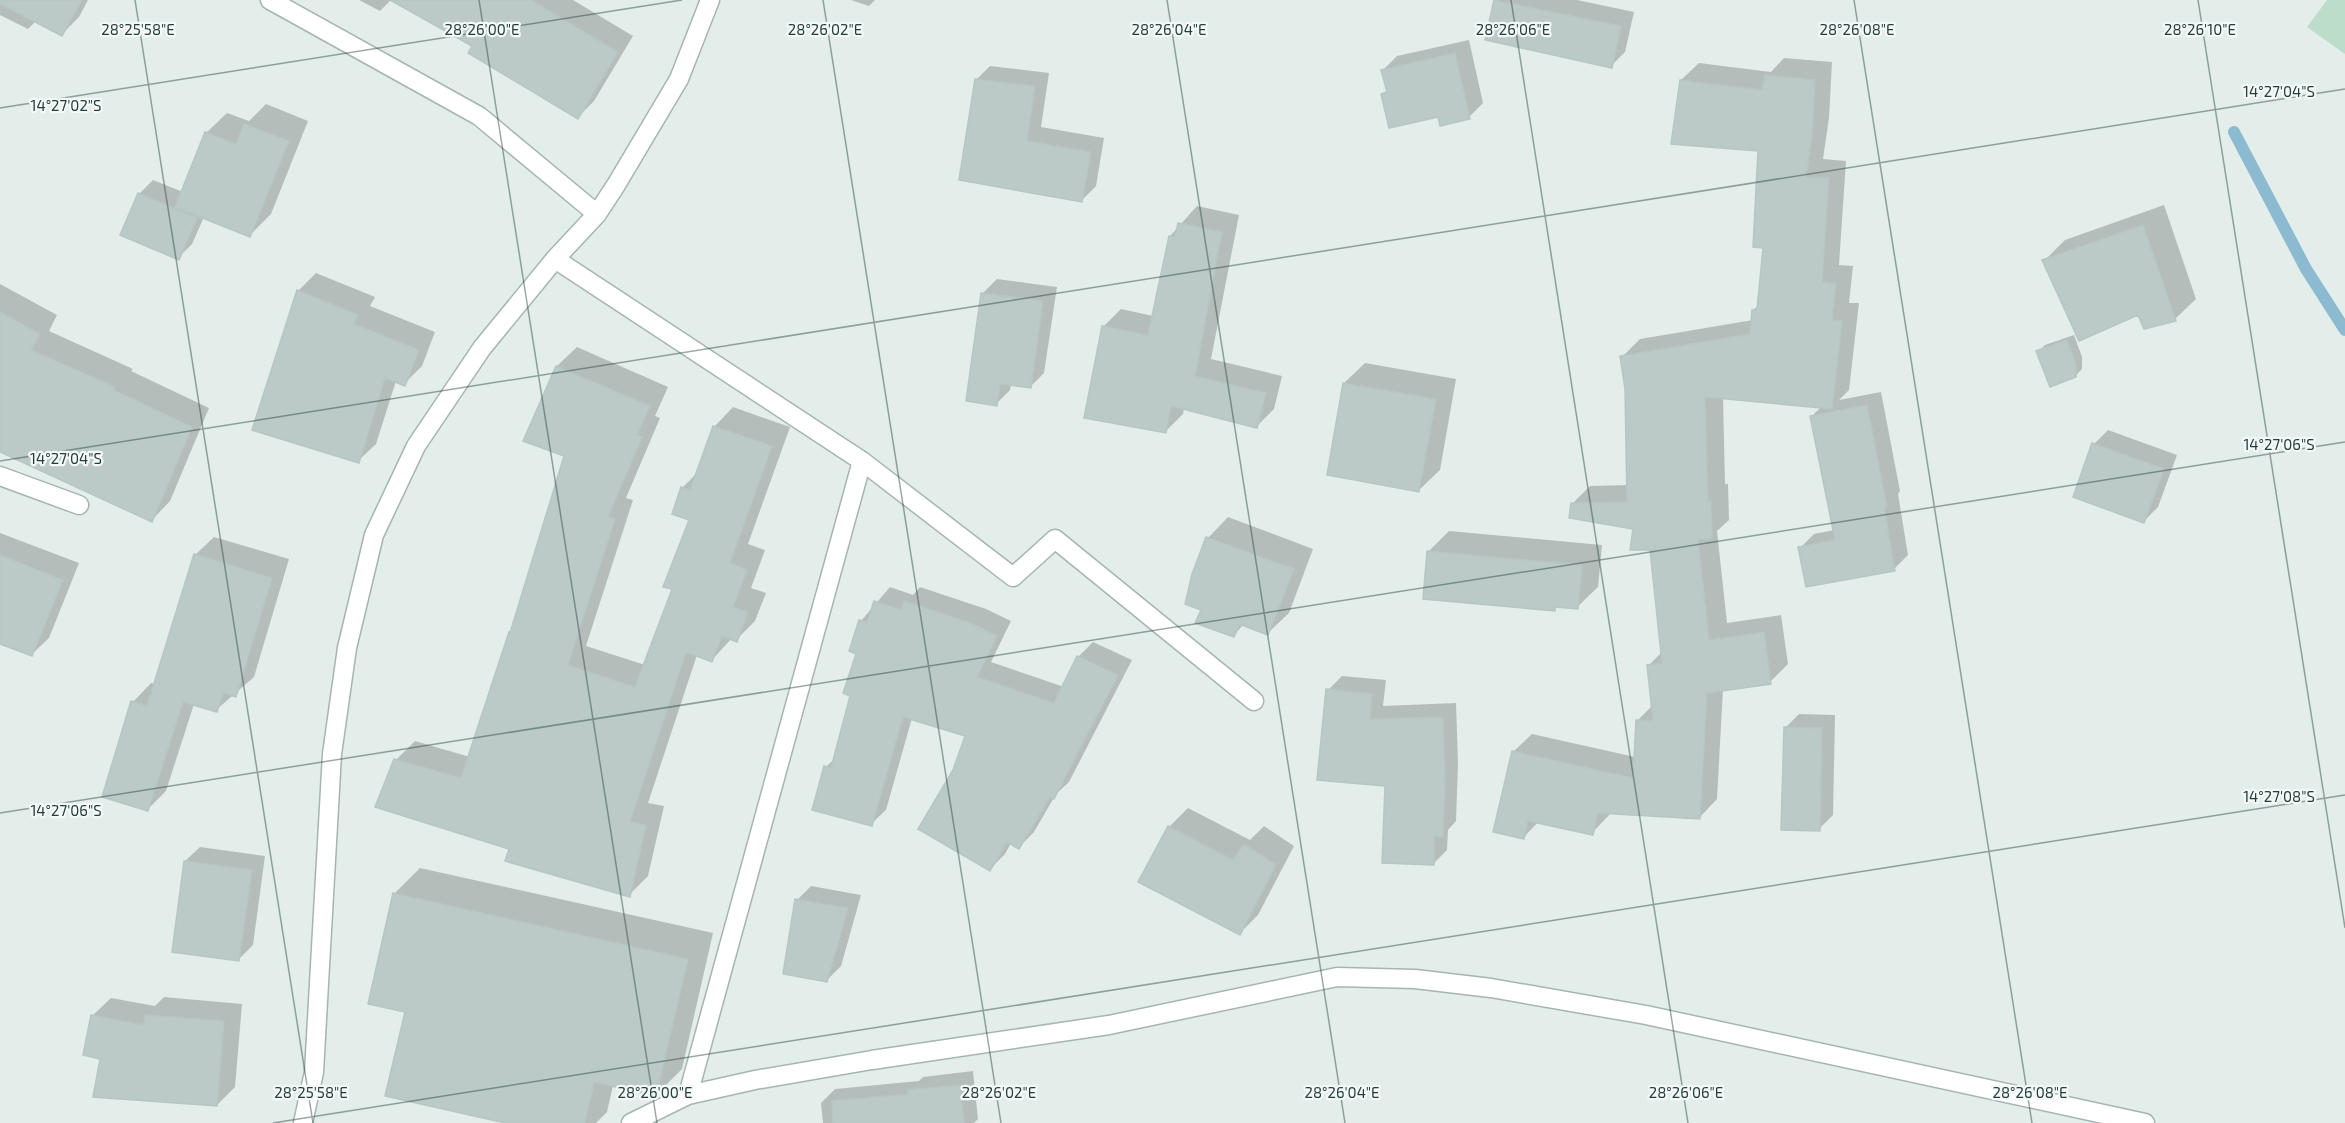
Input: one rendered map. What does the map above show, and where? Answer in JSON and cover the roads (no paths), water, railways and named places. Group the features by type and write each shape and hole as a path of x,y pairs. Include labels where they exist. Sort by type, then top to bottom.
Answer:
{"street":[{"path":"270,0 479,116 597,214"},
{"path":"303,1123 314,1072 332,754 347,648 374,535 416,446 482,348 555,259 597,214 649,132 679,79 710,0"},
{"path":"555,259 862,461 1013,577 1055,539 1254,701"},
{"path":"688,1095 862,461"},
{"path":"0,476 79,505"},
{"path":"631,1123 688,1095 812,1069 1109,1025 1337,976 1415,979 1491,988 1647,1015 2145,1123"}],"waterway":[{"path":"2234,132 2306,269 2345,330"}]}
